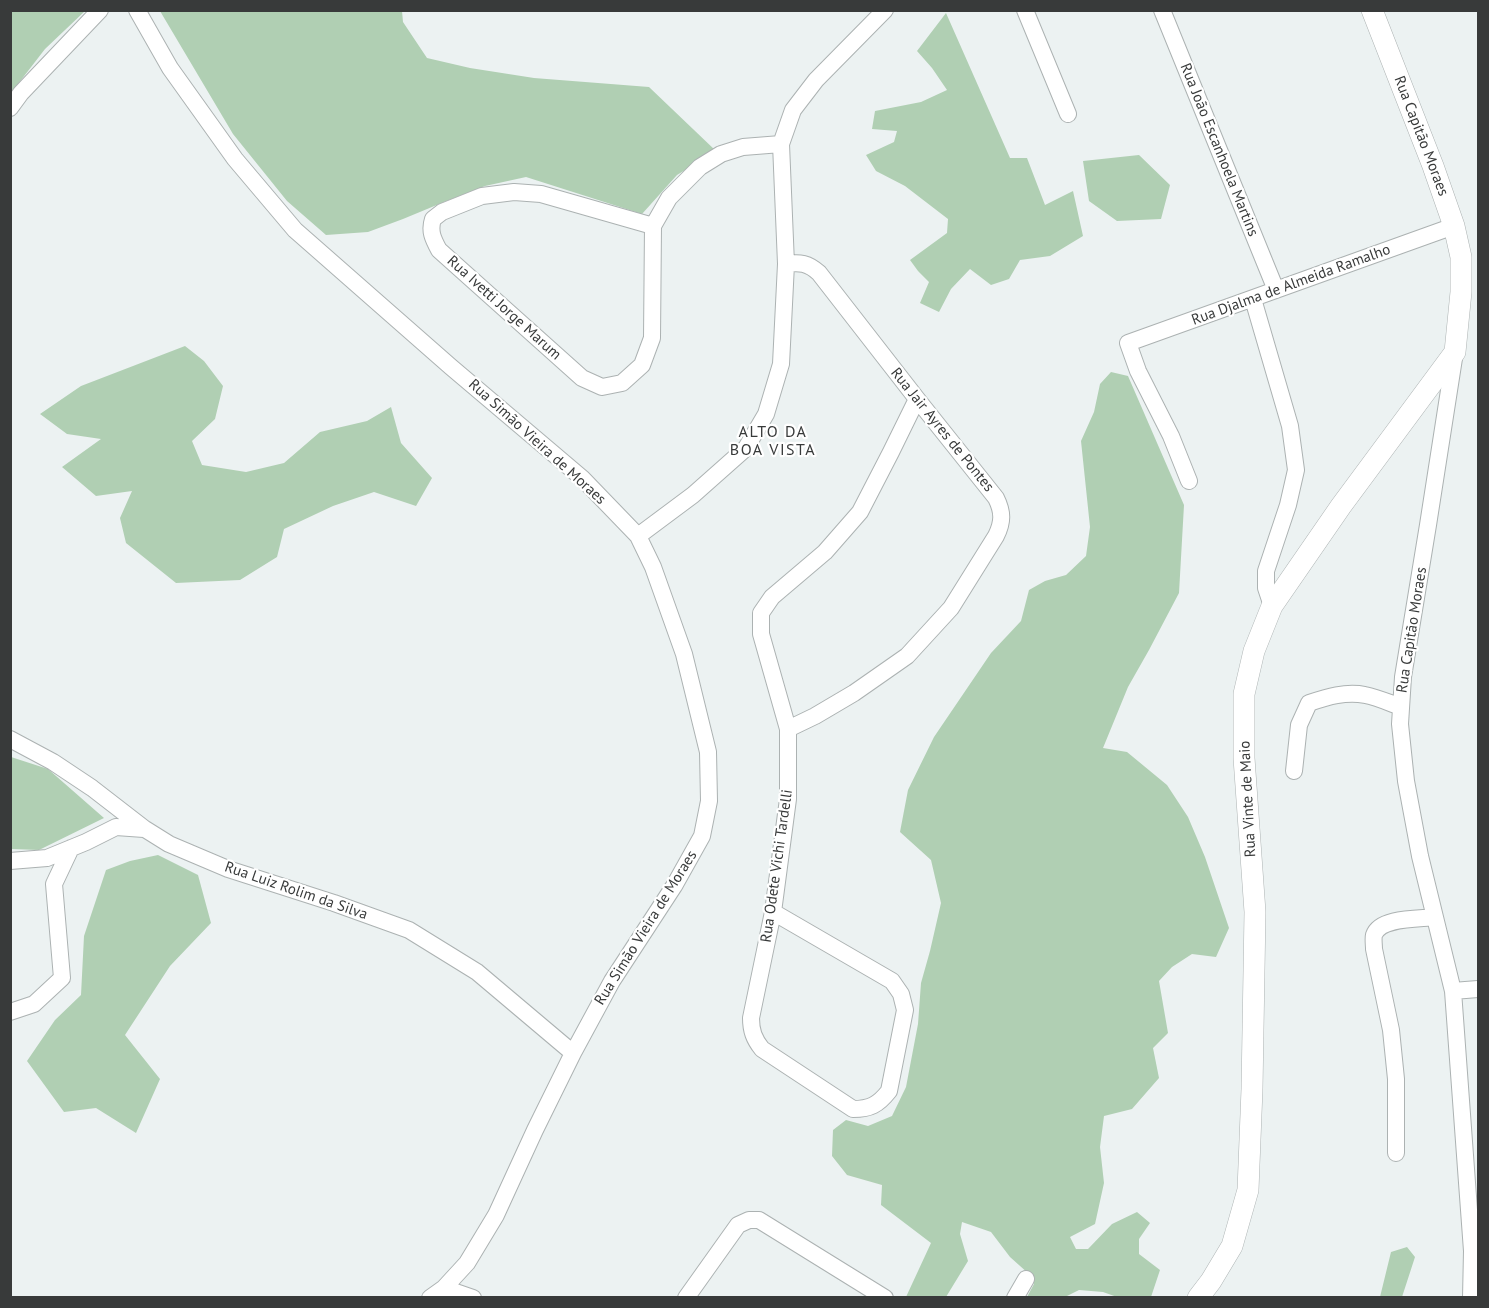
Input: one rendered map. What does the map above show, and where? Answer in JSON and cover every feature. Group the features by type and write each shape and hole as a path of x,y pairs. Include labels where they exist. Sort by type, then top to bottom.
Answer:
{"main road":[{"name":"Rua Capitão Moraes","path":"1372,10 1454,226 1461,257 1461,292 1455,352"},
{"name":"Rua Vinte de Maio","path":"1198,1298 1232,1246 1248,1190 1255,912 1244,758 1244,694 1254,651 1272,606 1341,506 1455,352"}],"street":[{"path":"10,108 21,93 100,10"},
{"name":"Rua Simão Vieira de Moraes","path":"137,10 170,68 228,150 295,230 582,478 638,536 653,567 684,654 708,752 709,801 702,836 674,886 612,981 573,1053 496,1215 467,1263 437,1292"},
{"path":"638,536 693,495 746,448 766,414 780,364 786,264 781,144 792,110 816,80 885,10"},
{"path":"1025,10 1068,114"},
{"name":"Rua João Escanhoela Martins","path":"1162,10 1276,290"},
{"name":"Rua Ivetti Jorge Marum","path":"653,226 541,194 514,192 482,196 442,212 433,219 430,232 439,250 582,378 602,387 622,383 642,365 652,338 653,226 669,198 700,167 721,154 743,147 781,144"},
{"name":"Rua Djalma de Almeida Ramalho","path":"1189,481 1171,436 1138,371 1128,343 1454,226"},
{"name":"Rua Jair Ayres de Pontes","path":"786,264 805,263 819,273 996,498 1002,517 1000,527 951,608 907,656 854,693 788,729"},
{"path":"1252,299 1290,426 1296,470 1288,505 1266,571 1266,588 1272,606"},
{"name":"Rua Capitão Moraes","path":"1455,352 1403,677 1400,724 1406,781 1420,856 1453,991 1472,1251 1471,1298"},
{"name":"Rua Odete Vichi Tardelli","path":"773,912 892,981 901,994 905,1010 889,1091 874,1105 864,1109 853,1108 762,1049 751,1029 751,1018 773,912 789,799 788,729 761,634 761,613 772,597 825,552 860,512 916,399"},
{"path":"1294,771 1299,725 1309,702 1349,694 1366,695 1401,707"},
{"name":"Rua Luiz Rolim da Silva","path":"10,739 53,762 169,844 228,869 409,930 477,972 573,1053"},
{"path":"10,861 47,858 86,843 116,827 145,829"},
{"path":"10,1012 34,1004 62,978 54,884 71,848"},
{"path":"1396,1153 1394,1059 1391,1030 1374,950 1374,936 1379,927 1389,922 1435,917"},
{"path":"1453,991 1479,989"},
{"path":"686,1298 738,1225 749,1220 759,1220 885,1298"},
{"path":"1016,1298 1026,1279"},
{"path":"437,1292 473,1298"}],"green space":[{"path":"11,11 85,11 45,49 11,93"},
{"path":"160,11 402,11 403,22 427,58 470,68 534,78 649,87 716,151 677,175 642,214 526,177 485,186 368,232 326,235 287,201 233,134"},
{"path":"946,13 1010,158 1027,158 1045,205 1073,191 1083,236 1050,256 1020,260 1009,279 991,285 970,269 951,289 939,312 920,303 929,282 910,260 947,233 948,219 905,186 876,171 866,155 894,142 897,131 872,129 875,111 921,102 947,90 917,51"},
{"path":"1139,155 1170,185 1161,219 1117,221 1089,201 1083,161"},
{"path":"185,346 204,361 223,386 215,419 192,441 202,465 246,472 284,463 320,432 367,421 391,407 401,443 432,478 416,506 374,492 333,506 284,529 277,557 240,580 176,583 126,543 120,518 132,491 96,496 62,467 101,439 67,434 40,414 81,386"},
{"path":"1111,372 1128,376 1184,505 1179,593 1128,687 1103,748 1127,752 1167,785 1188,817 1205,857 1229,928 1216,957 1192,954 1172,967 1159,981 1168,1033 1153,1048 1159,1078 1132,1109 1104,1116 1100,1147 1104,1183 1095,1224 1070,1237 1076,1249 1088,1249 1112,1224 1137,1212 1150,1223 1139,1239 1139,1254 1160,1270 1151,1297 1117,1297 1103,1292 1079,1290 1065,1297 1027,1297 1034,1284 1029,1274 1010,1257 991,1232 962,1222 960,1234 968,1261 946,1297 906,1297 931,1243 881,1205 882,1185 847,1175 832,1156 833,1130 846,1120 868,1126 892,1116 906,1087 918,1024 921,983 941,903 931,860 900,832 908,790 934,737 991,653 1021,621 1029,590 1045,581 1066,575 1086,556 1090,527 1081,441 1094,412 1100,384"},
{"path":"11,757 48,769 104,818 39,850 11,849"},
{"path":"158,855 198,875 211,923 170,966 125,1035 160,1079 136,1133 96,1108 64,1112 27,1061 55,1020 81,995 84,936 106,870 130,861"},
{"path":"1407,1247 1415,1257 1402,1297 1380,1297 1391,1252"}],"district":[{"name":"ALTO DA BOA VISTA","path":"773,441"}]}
